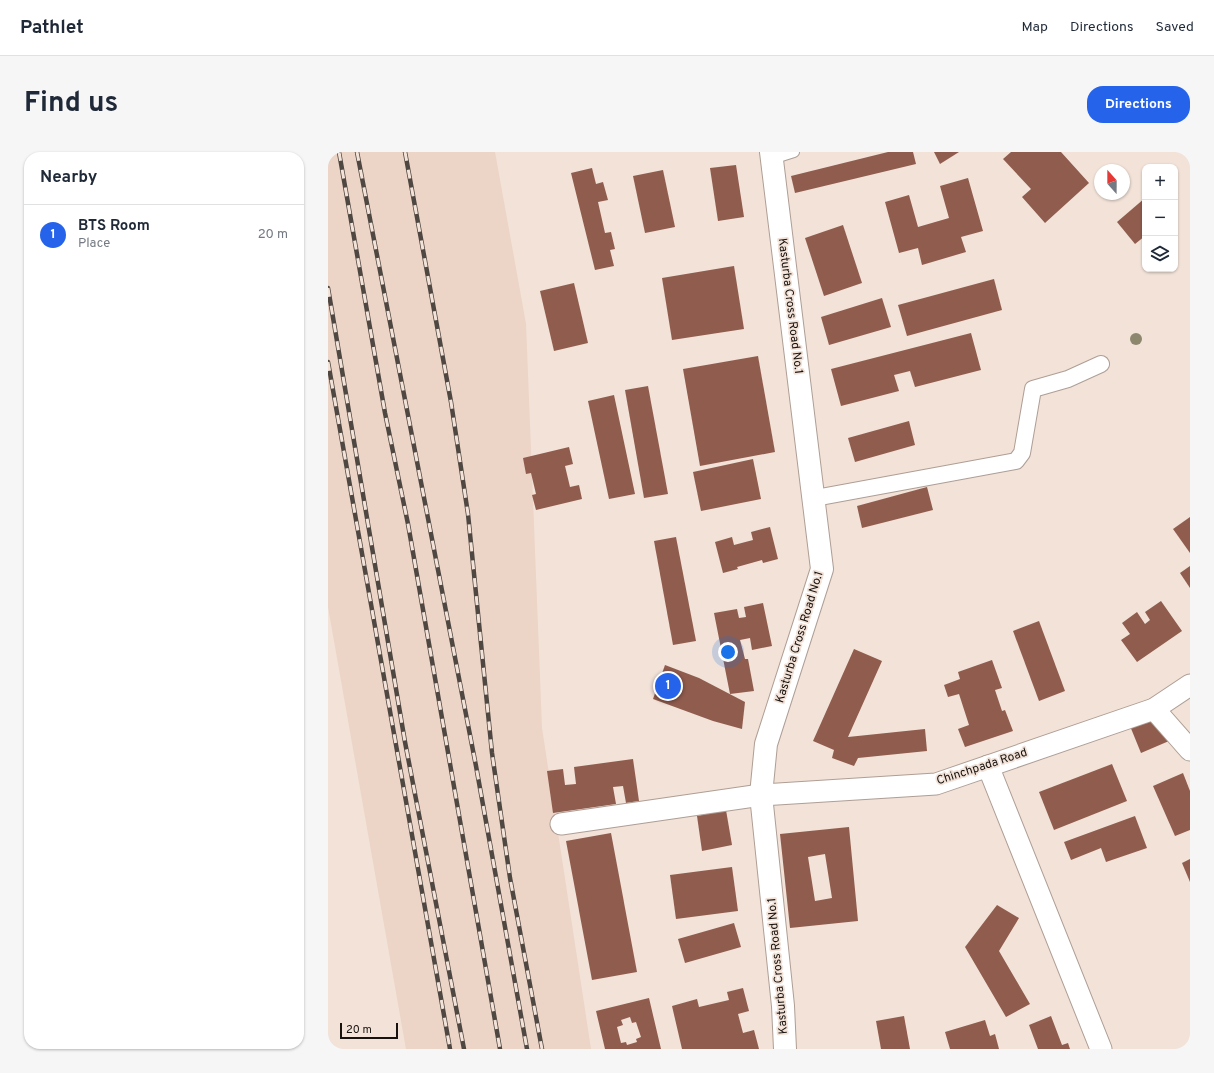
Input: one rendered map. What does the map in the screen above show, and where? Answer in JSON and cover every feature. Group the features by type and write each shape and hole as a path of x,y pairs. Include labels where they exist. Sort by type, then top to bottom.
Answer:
{"street":[{"name":"Kasturba Cross Road No.1","path":"771,156 815,498 822,569 766,744 761,795 783,1006 785,1049"},
{"path":"815,498 1016,461 1022,453 1033,389 1068,379 1101,364"},
{"name":"Chinchpada Road","path":"561,824 761,795 936,784 1154,709 1190,685"},
{"path":"1154,709 1190,750"},
{"path":"988,766 1101,1049"}],"lane":[{"path":"771,156 794,152"}],"shaded area":[{"path":"328,152 495,152 526,324 542,728 591,1049 406,1049 328,607"}],"building":[{"path":"888,152 913,152 916,164 795,193 791,176"},
{"path":"934,152 959,152 940,164"},
{"path":"1011,152 1061,152 1089,183 1045,223 1022,197 1031,189 1003,159"},
{"path":"736,165 744,217 718,221 710,168"},
{"path":"592,168 596,184 603,182 608,200 598,202 605,233 611,232 615,249 610,250 614,266 595,270 571,173"},
{"path":"663,170 675,227 645,233 633,176"},
{"path":"968,178 983,231 961,237 966,252 922,265 918,248 899,253 885,202 909,195 918,227 949,218 940,186"},
{"path":"1142,201 1142,238 1135,244 1117,222"},
{"path":"843,225 862,283 824,296 805,238"},
{"path":"734,266 744,329 672,340 662,278"},
{"path":"994,279 1002,310 907,336 898,305"},
{"path":"574,283 588,343 554,351 540,291"},
{"path":"882,298 891,327 829,345 821,317"},
{"path":"971,333 981,370 915,387 910,371 894,375 899,391 841,406 831,369"},
{"path":"758,356 775,452 700,466 683,369"},
{"path":"648,386 668,494 644,498 625,390"},
{"path":"614,395 635,494 609,499 588,401"},
{"path":"909,421 915,445 855,462 848,438"},
{"path":"569,447 573,464 565,466 570,487 579,485 582,499 536,510 532,495 536,494 531,473 526,474 523,458"},
{"path":"753,459 761,499 701,511 693,472"},
{"path":"927,487 933,510 862,528 857,506"},
{"path":"1190,517 1190,553 1173,529"},
{"path":"770,527 778,559 763,563 762,560 737,567 738,569 723,573 715,542 732,537 734,545 753,540 751,532"},
{"path":"676,537 696,641 673,645 654,541"},
{"path":"1190,566 1190,588 1180,573"},
{"path":"1161,601 1182,631 1137,662 1121,640 1130,634 1122,623 1137,612 1145,624 1150,620 1145,612"},
{"path":"763,603 772,646 752,650 750,638 740,640 745,659 748,659 754,691 730,694 714,613 737,609 739,618 746,617 744,607"},
{"path":"1039,621 1065,691 1039,701 1013,631"},
{"path":"854,649 882,661 848,737 925,729 927,751 858,758 854,766 832,758 834,750 813,741"},
{"path":"992,660 1002,688 995,690 1002,711 1005,710 1013,731 965,747 958,729 969,725 959,694 948,697 944,685 960,679 958,672"},
{"path":"665,665 699,678 745,702 742,729 713,721 653,699"},
{"path":"1158,714 1169,741 1141,753 1130,726"},
{"path":"633,759 639,801 626,803 623,786 613,787 616,804 553,813 547,771 563,769 565,785 576,784 574,767"},
{"path":"1112,764 1127,801 1054,830 1039,792"},
{"path":"1183,773 1190,791 1190,830 1175,836 1153,786"},
{"path":"726,810 732,845 702,851 697,816"},
{"path":"1135,816 1147,848 1106,862 1101,848 1071,860 1064,842"},
{"path":"849,827 858,921 790,928 780,834","holes":["825,854 832,898 815,901 808,857"]},
{"path":"611,833 637,972 592,980 566,841"},
{"path":"1190,859 1190,882 1182,863"},
{"path":"732,867 738,911 676,919 670,875"},
{"path":"997,905 1019,918 999,951 1030,1004 1006,1017 965,947"},
{"path":"734,923 741,947 685,963 678,939"},
{"path":"743,988 749,1011 738,1014 743,1033 754,1030 759,1049 682,1049 672,1006 697,999 699,1007 729,1000 727,992"},
{"path":"649,998 661,1049 605,1049 596,1011","holes":["630,1017 632,1023 636,1022 641,1037 636,1039 637,1042 627,1045 626,1042 621,1043 617,1027 623,1025 621,1020"]},
{"path":"904,1016 910,1049 881,1049 876,1021"},
{"path":"1051,1016 1062,1045 1068,1043 1070,1049 1038,1049 1029,1025"},
{"path":"985,1020 990,1036 995,1034 999,1049 950,1049 945,1032"}],"railway":[{"path":"339,152 385,413 408,524 500,1049"},
{"path":"357,152 476,766 527,1049"},
{"path":"405,152 451,402 468,514 492,753 510,878 542,1049"},
{"path":"328,288 405,742 464,1049"},
{"path":"328,362 450,1049"}],"place":[{"name":"BTS Room","path":"668,686"}]}
